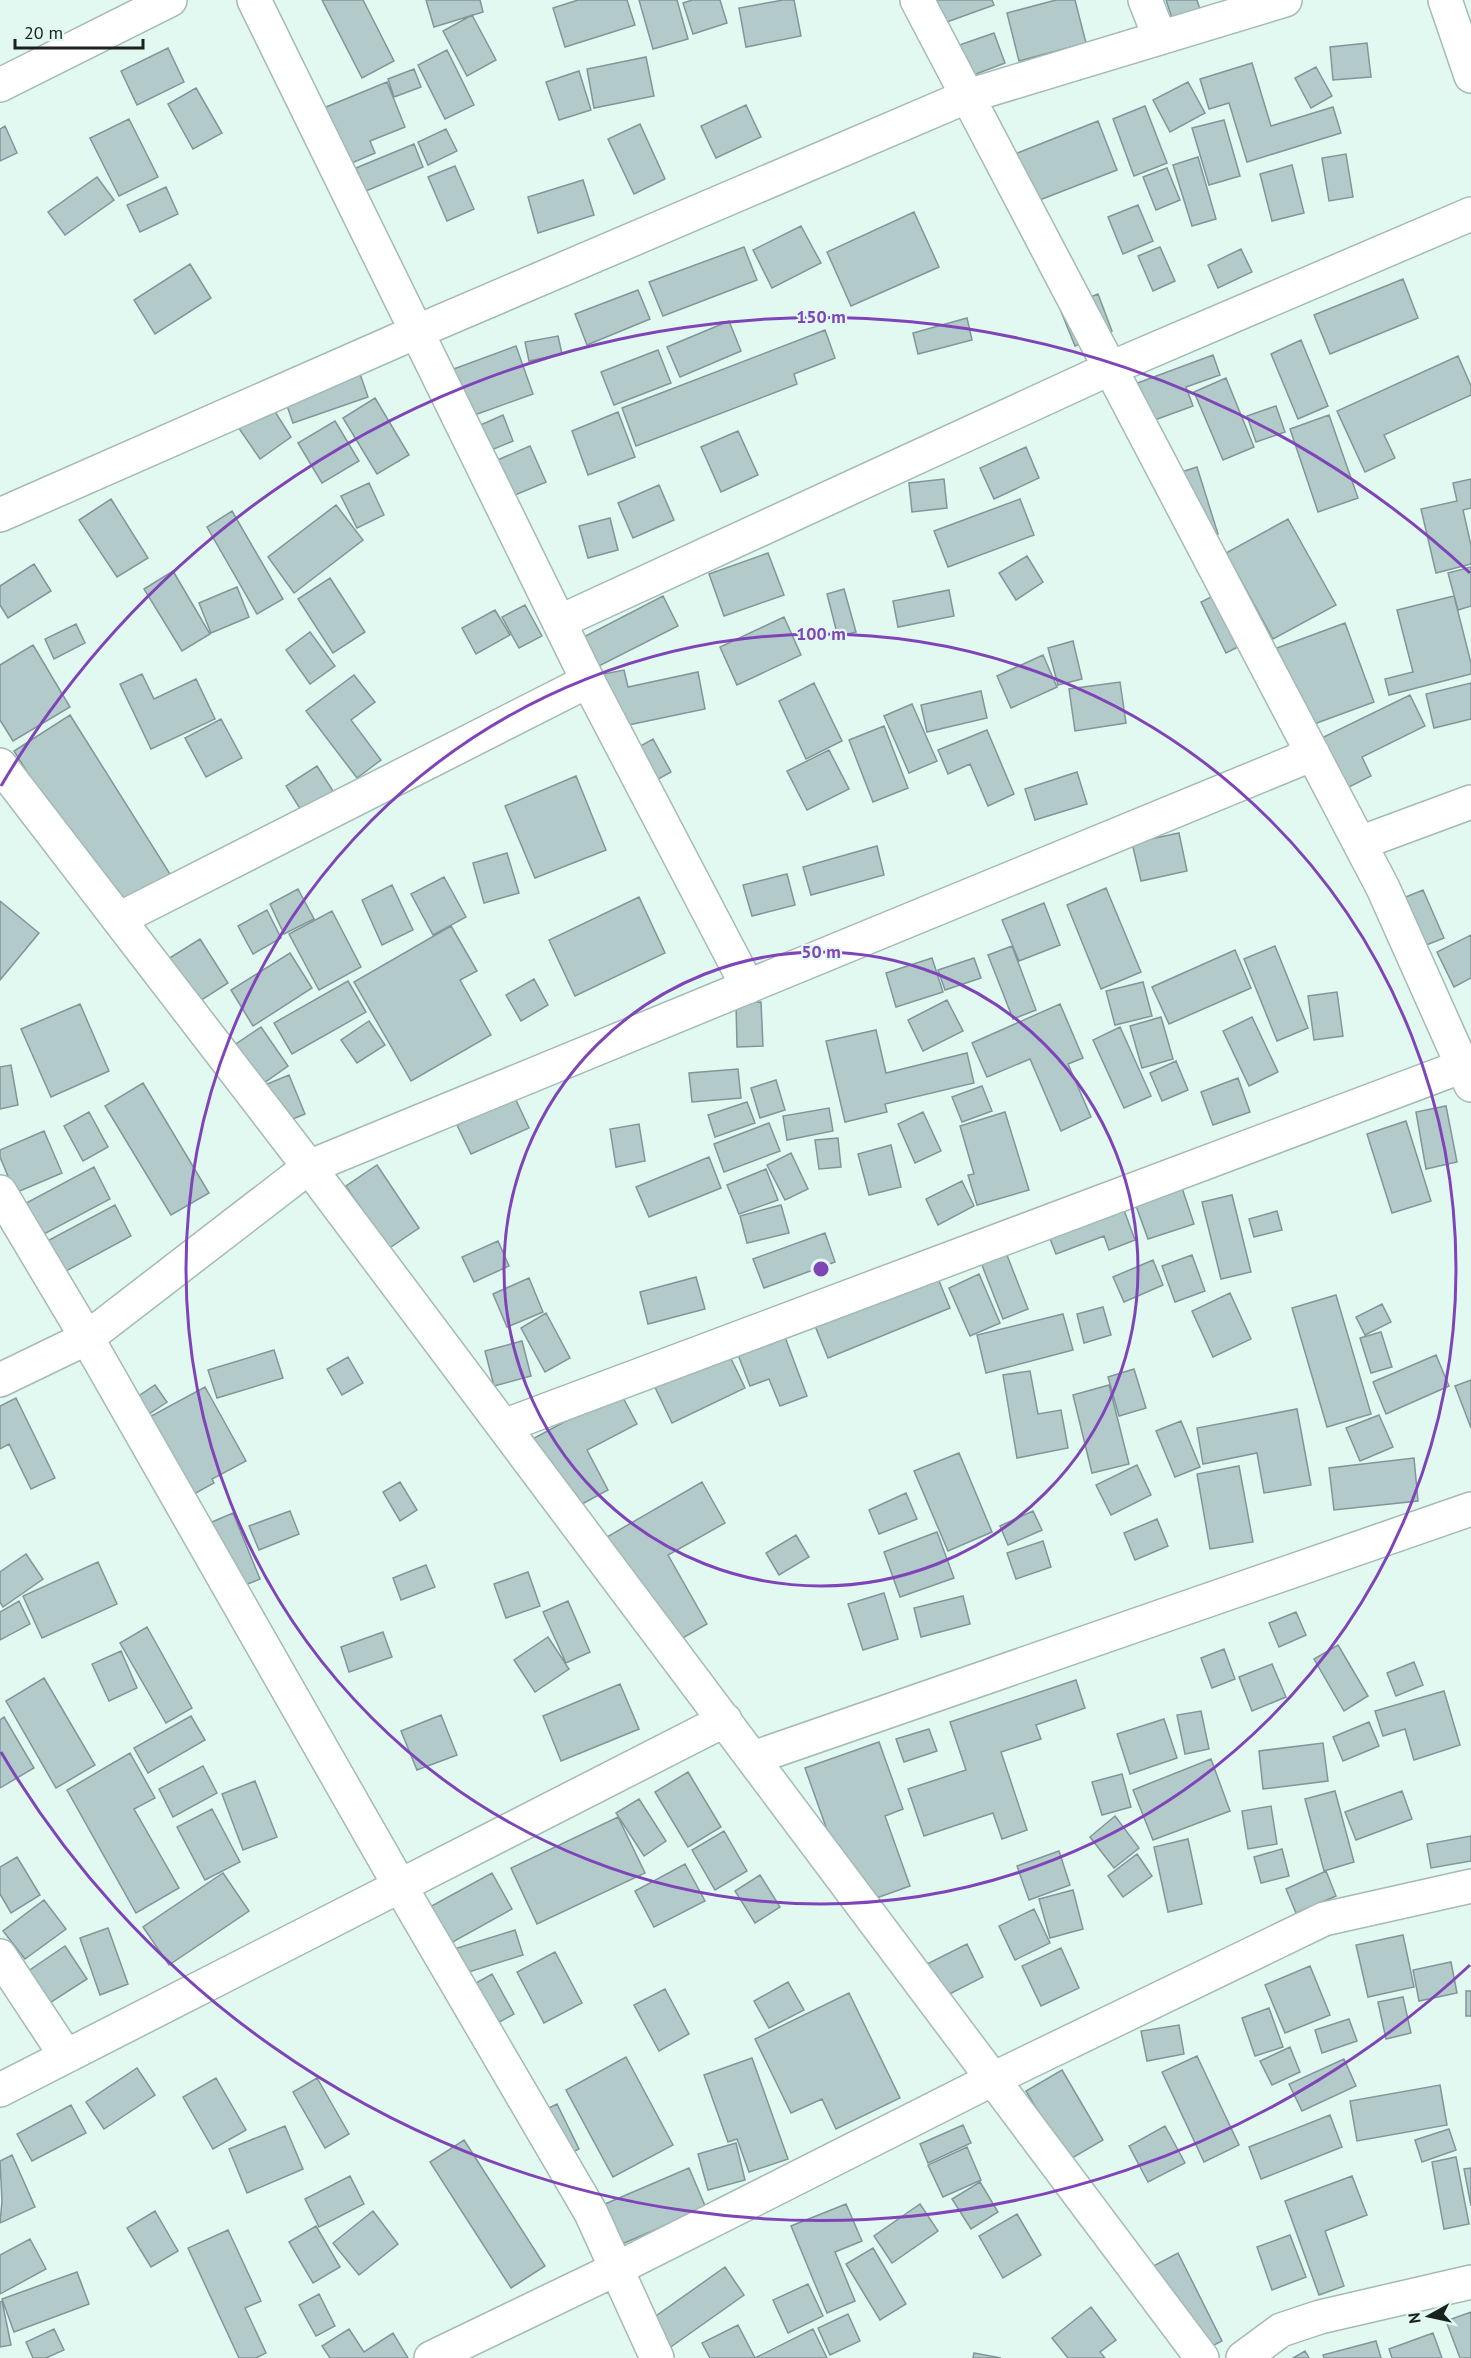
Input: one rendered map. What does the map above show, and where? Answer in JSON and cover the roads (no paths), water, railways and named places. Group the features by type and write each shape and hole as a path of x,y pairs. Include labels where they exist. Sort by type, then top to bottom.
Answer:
{"street":[{"path":"0,85 170,0"},
{"path":"254,0 588,681 748,987"},
{"path":"504,1426 1468,1071 1360,843 917,0"},
{"path":"1145,0 1160,38"},
{"path":"0,515 416,332 968,96 1285,0"},
{"path":"1445,0 1471,76"},
{"path":"559,622 1111,368 1471,214"},
{"path":"119,919 588,681"},
{"path":"0,1380 87,1338 309,1167 1313,754"},
{"path":"0,765 309,1167 1202,2358"},
{"path":"1360,843 1471,802"},
{"path":"0,1192 87,1338 400,1886 591,2213 657,2358"},
{"path":"753,1758 1471,1509"},
{"path":"0,2090 725,1720"},
{"path":"431,2358 616,2269 993,2079 1324,1919 1471,1886"},
{"path":"0,1956 66,2056"},
{"path":"1243,2358 1281,2330 1320,2317 1471,2282"}]}
